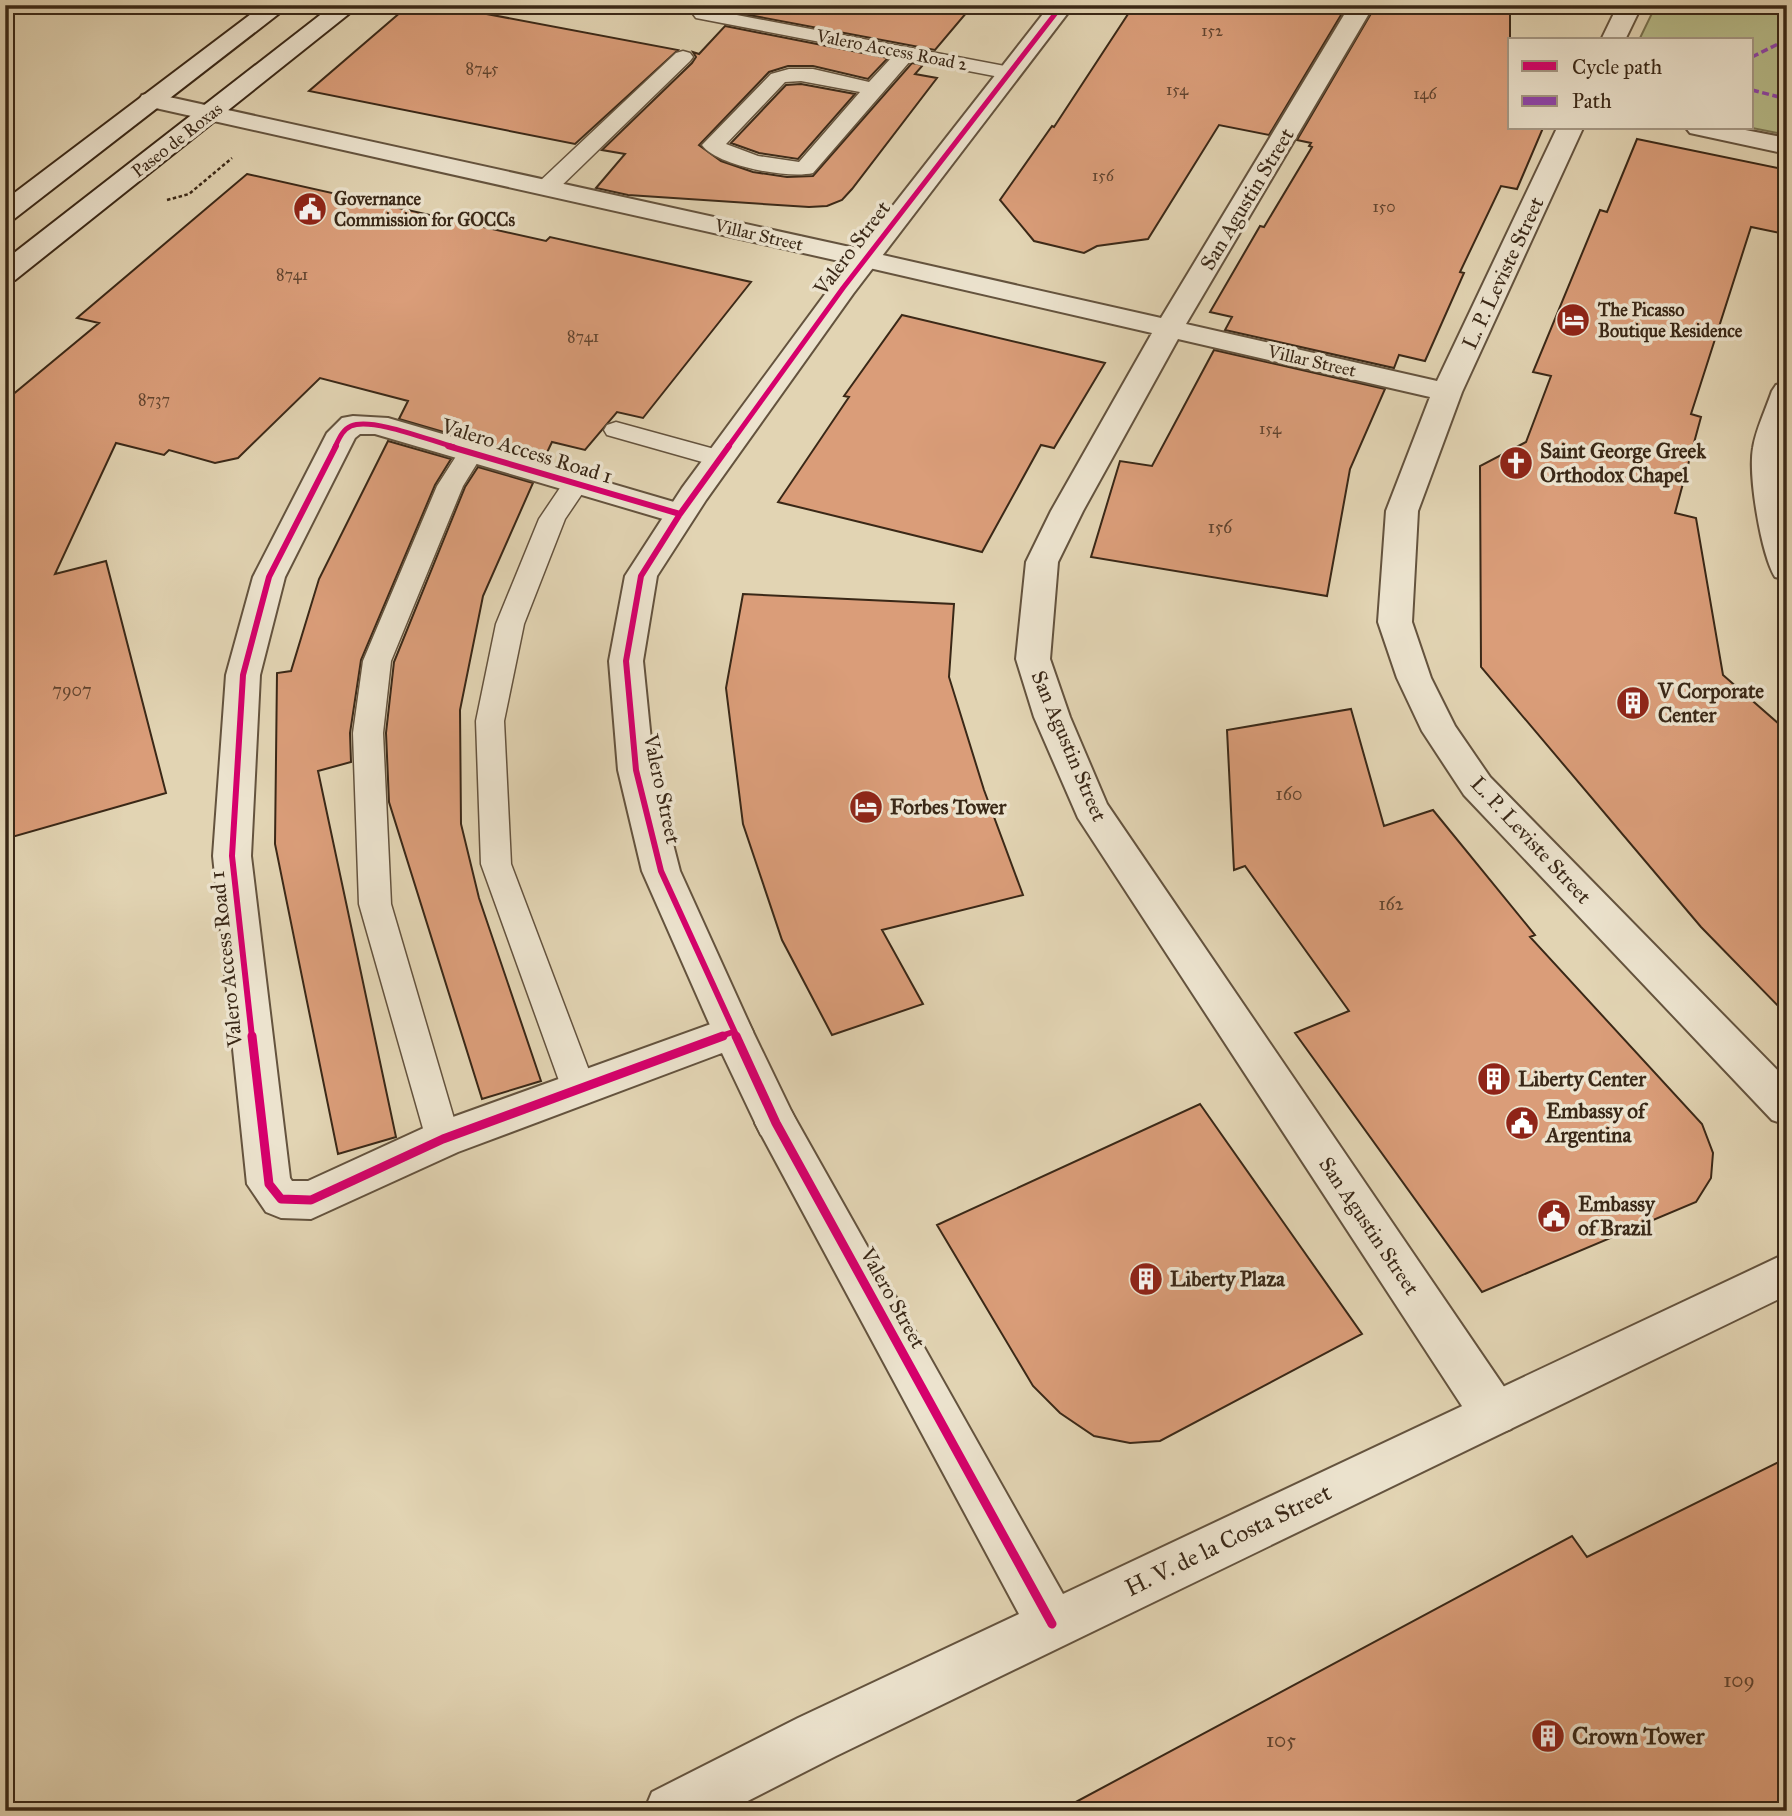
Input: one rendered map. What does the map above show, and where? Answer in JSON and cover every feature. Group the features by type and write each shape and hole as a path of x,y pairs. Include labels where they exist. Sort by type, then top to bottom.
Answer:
{"street":[{"path":"5,213 278,5"},
{"name":"Paseo de Roxas","path":"5,274 348,5"},
{"name":"Valero Street","path":"1052,1624 776,1123 661,871 636,770 626,661 641,576 680,514 865,259 1062,5"},
{"name":"San Agustin Street","path":"1362,5 1170,329 1067,511 1042,562 1033,659 1052,717 1091,808 1494,1413"},
{"path":"1614,38 1630,5"},
{"name":"Villar Street","path":"151,100 547,187 1447,392"},
{"name":"L. P. Leviste Street","path":"1569,130 1447,392 1402,511 1395,622 1414,678 1440,731 1476,786 1787,1108"},
{"path":"1709,130 1787,146"},
{"path":"1787,391 1769,449 1773,520 1787,569"},
{"name":"Valero Access Road 1","path":"680,514 377,425 353,425 342,433 269,577 243,675 233,856 269,1184 281,1199 311,1200 443,1139 733,1032"},
{"name":"H. V. de la Costa Street","path":"671,1811 1052,1624 1787,1273"}],"lane":[{"name":"Valero Access Road 2","path":"711,5 703,13 1010,73"},
{"path":"873,89 805,75 790,74 778,78 713,145 719,152 794,169 805,168 906,53"},
{"path":"547,187 682,57"},
{"path":"616,430 720,459"},
{"path":"443,1139 375,904 368,733 377,661 450,486 471,452"},
{"path":"575,485 552,519 510,624 490,721 496,864 579,1089"}],"green space":[{"path":"1656,5 1787,5 1787,135 1754,128 1754,38 1640,38"}],"building":[{"path":"409,5 439,5 678,50 575,144 309,91"},
{"path":"745,5 973,5 935,50 738,13"},
{"path":"1134,5 1347,5 1269,135 1219,125 1148,239 1097,246 1084,253 1034,241 1000,200 1052,126 1054,127"},
{"path":"1376,5 1510,5 1508,130 1542,130 1517,189 1501,186 1460,272 1464,273 1425,361 1399,355 1394,368 1225,330 1232,317 1210,312 1260,226 1264,227 1312,147 1309,146 1311,143 1297,140"},
{"path":"725,26 888,58 868,79 813,66 788,66 769,72 699,145 721,161 753,172 787,177 813,176 912,63 923,65 915,74 937,78 852,189 842,200 827,206 628,195 596,188 625,154 602,150 692,63 696,57 693,52 699,54"},
{"path":"801,84 855,94 798,159 759,153 731,143 786,85"},
{"path":"1637,139 1787,170 1787,210 1780,233 1751,227 1691,414 1701,417 1675,513 1696,518 1723,675 1787,731 1787,1015 1701,927 1481,667 1480,466 1526,442 1551,376 1533,372 1600,210 1607,212"},
{"path":"247,174 546,241 550,237 751,282 643,418 617,412 585,450 552,442 543,461 399,419 408,401 320,378 238,458 215,463 169,450 164,455 116,443 55,574 106,561 166,793 5,839 5,401 99,323 77,318"},
{"path":"902,315 1105,363 1054,448 1041,445 982,552 778,502 849,397 844,396"},
{"path":"1214,350 1385,389 1350,469 1327,596 1091,557 1120,461 1152,466"},
{"path":"388,441 451,459 435,485 361,660 350,733 351,762 318,771 396,1137 338,1154 275,844 277,673 291,671 319,579"},
{"path":"478,467 533,483 483,596 460,710 461,824 479,898 541,1081 482,1099 389,802 386,733 394,662 465,487"},
{"name":"Forbes Tower","path":"743,594 954,604 949,677 984,790 1023,895 882,930 923,1004 832,1035 782,940 743,824 726,688"},
{"name":"Liberty Center","path":"1351,709 1384,826 1433,810 1535,935 1530,937 1702,1124 1713,1153 1711,1178 1696,1202 1482,1292 1295,1033 1349,1011 1245,866 1234,870 1227,730"},
{"name":"Liberty Plaza","path":"1200,1104 1362,1334 1160,1441 1130,1443 1094,1436 1060,1413 1033,1386 937,1225"},
{"path":"1787,1458 1787,1811 1059,1811 1572,1536 1587,1557"}],"marked path":[{"path":"1778,5 1787,12"},
{"path":"1754,56 1782,42 1787,34"},
{"path":"1754,91 1787,99"}],"cycle path":[{"path":"1052,1624 776,1123 661,871 636,770 626,661 641,576 680,514 843,288 1062,5"},
{"path":"680,514 377,425 353,425 342,433 269,577 243,675 232,856 269,1184 281,1199 311,1200 443,1139 733,1032"}],"place":[{"name":"Governance Commission for GOCCs","path":"310,209"},
{"name":"The Picasso Boutique Residence","path":"1573,320"},
{"name":"Saint George Greek Orthodox Chapel","path":"1516,463"},
{"name":"V Corporate Center","path":"1633,703"},
{"name":"Forbes Tower","path":"866,807"},
{"name":"Liberty Center","path":"1494,1079"},
{"name":"Embassy of Argentina","path":"1522,1123"},
{"name":"Embassy of Brazil","path":"1554,1216"},
{"name":"Liberty Plaza","path":"1146,1279"},
{"name":"Crown Tower","path":"1548,1736"}]}
